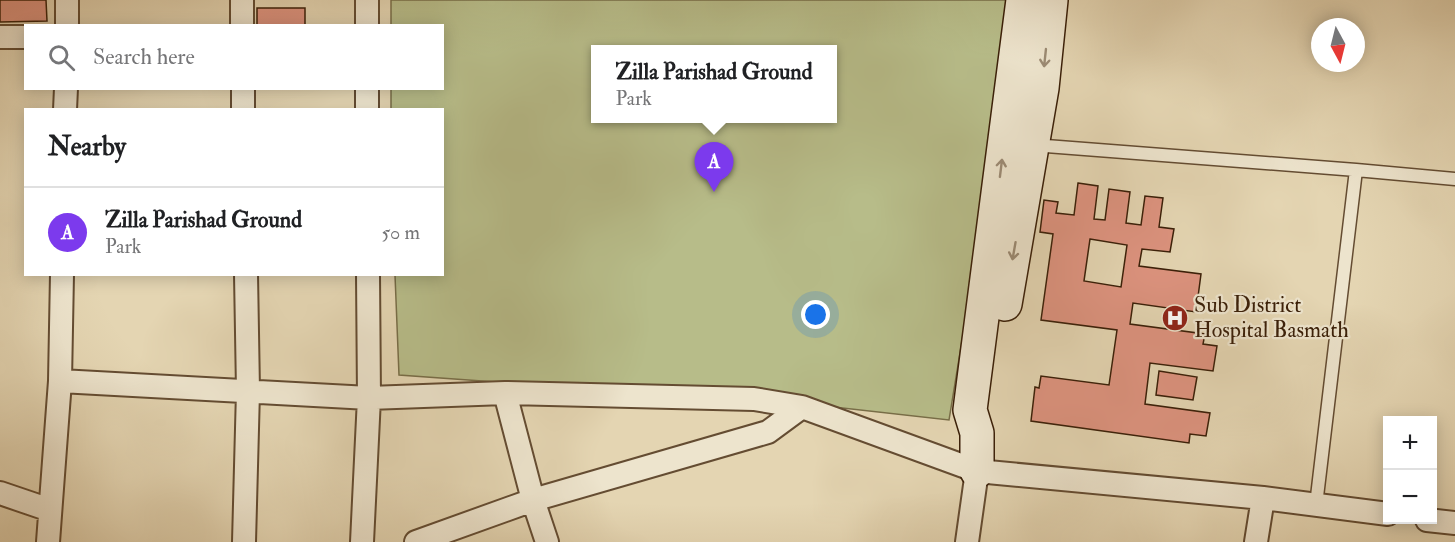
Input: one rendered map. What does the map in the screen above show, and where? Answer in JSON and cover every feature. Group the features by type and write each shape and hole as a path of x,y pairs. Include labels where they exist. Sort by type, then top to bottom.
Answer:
{"main road":[{"path":"976,471 977,433 970,411 1023,0"},
{"path":"977,433 987,411 1042,88 1051,0"}],"street":[{"path":"67,0 67,24"},
{"path":"242,0 242,24"},
{"path":"367,0 367,24"},
{"path":"0,37 24,37"},
{"path":"65,108 66,90"},
{"path":"367,90 367,108"},
{"path":"48,542 60,381 62,276"},
{"path":"244,542 248,391 246,276"},
{"path":"362,542 369,398 369,276"},
{"path":"60,381 369,398 505,393 754,399 802,407 976,471 1263,498 1383,513"},
{"path":"505,393 533,501 547,542"},
{"path":"416,542 533,501 768,432 802,407"},
{"path":"967,542 976,471"},
{"path":"0,493 50,510"},
{"path":"1256,542 1263,498"},
{"path":"1437,520 1455,523"}],"lane":[{"path":"1032,145 1455,179"},
{"path":"1316,505 1356,170"}],"green space":[{"path":"391,0 1013,0 1008,59 949,420 807,404 399,375 395,276 444,276 444,108 391,108 391,90 444,90 444,24 391,24"}],"building":[{"path":"0,0 46,0 47,21 0,22"},
{"path":"257,8 305,8 305,24 257,24"},
{"path":"1078,183 1098,186 1094,219 1105,220 1109,189 1130,192 1126,223 1141,225 1145,196 1163,198 1159,227 1174,229 1170,252 1142,249 1139,266 1201,274 1196,312 1133,303 1130,324 1205,334 1203,344 1217,346 1213,371 1150,363 1145,404 1210,413 1206,436 1190,434 1189,443 1031,421 1035,387 1039,388 1041,376 1109,385 1117,330 1041,320 1053,234 1040,232 1044,200 1058,202 1056,213 1074,215","holes":["1090,239 1127,245 1121,287 1084,281"]},
{"path":"1159,371 1197,377 1193,400 1156,395"}],"place":[{"name":"Zilla Parishad Ground","path":"714,192"},
{"name":"Sub District Hospital Basmath","path":"1175,318"}]}
